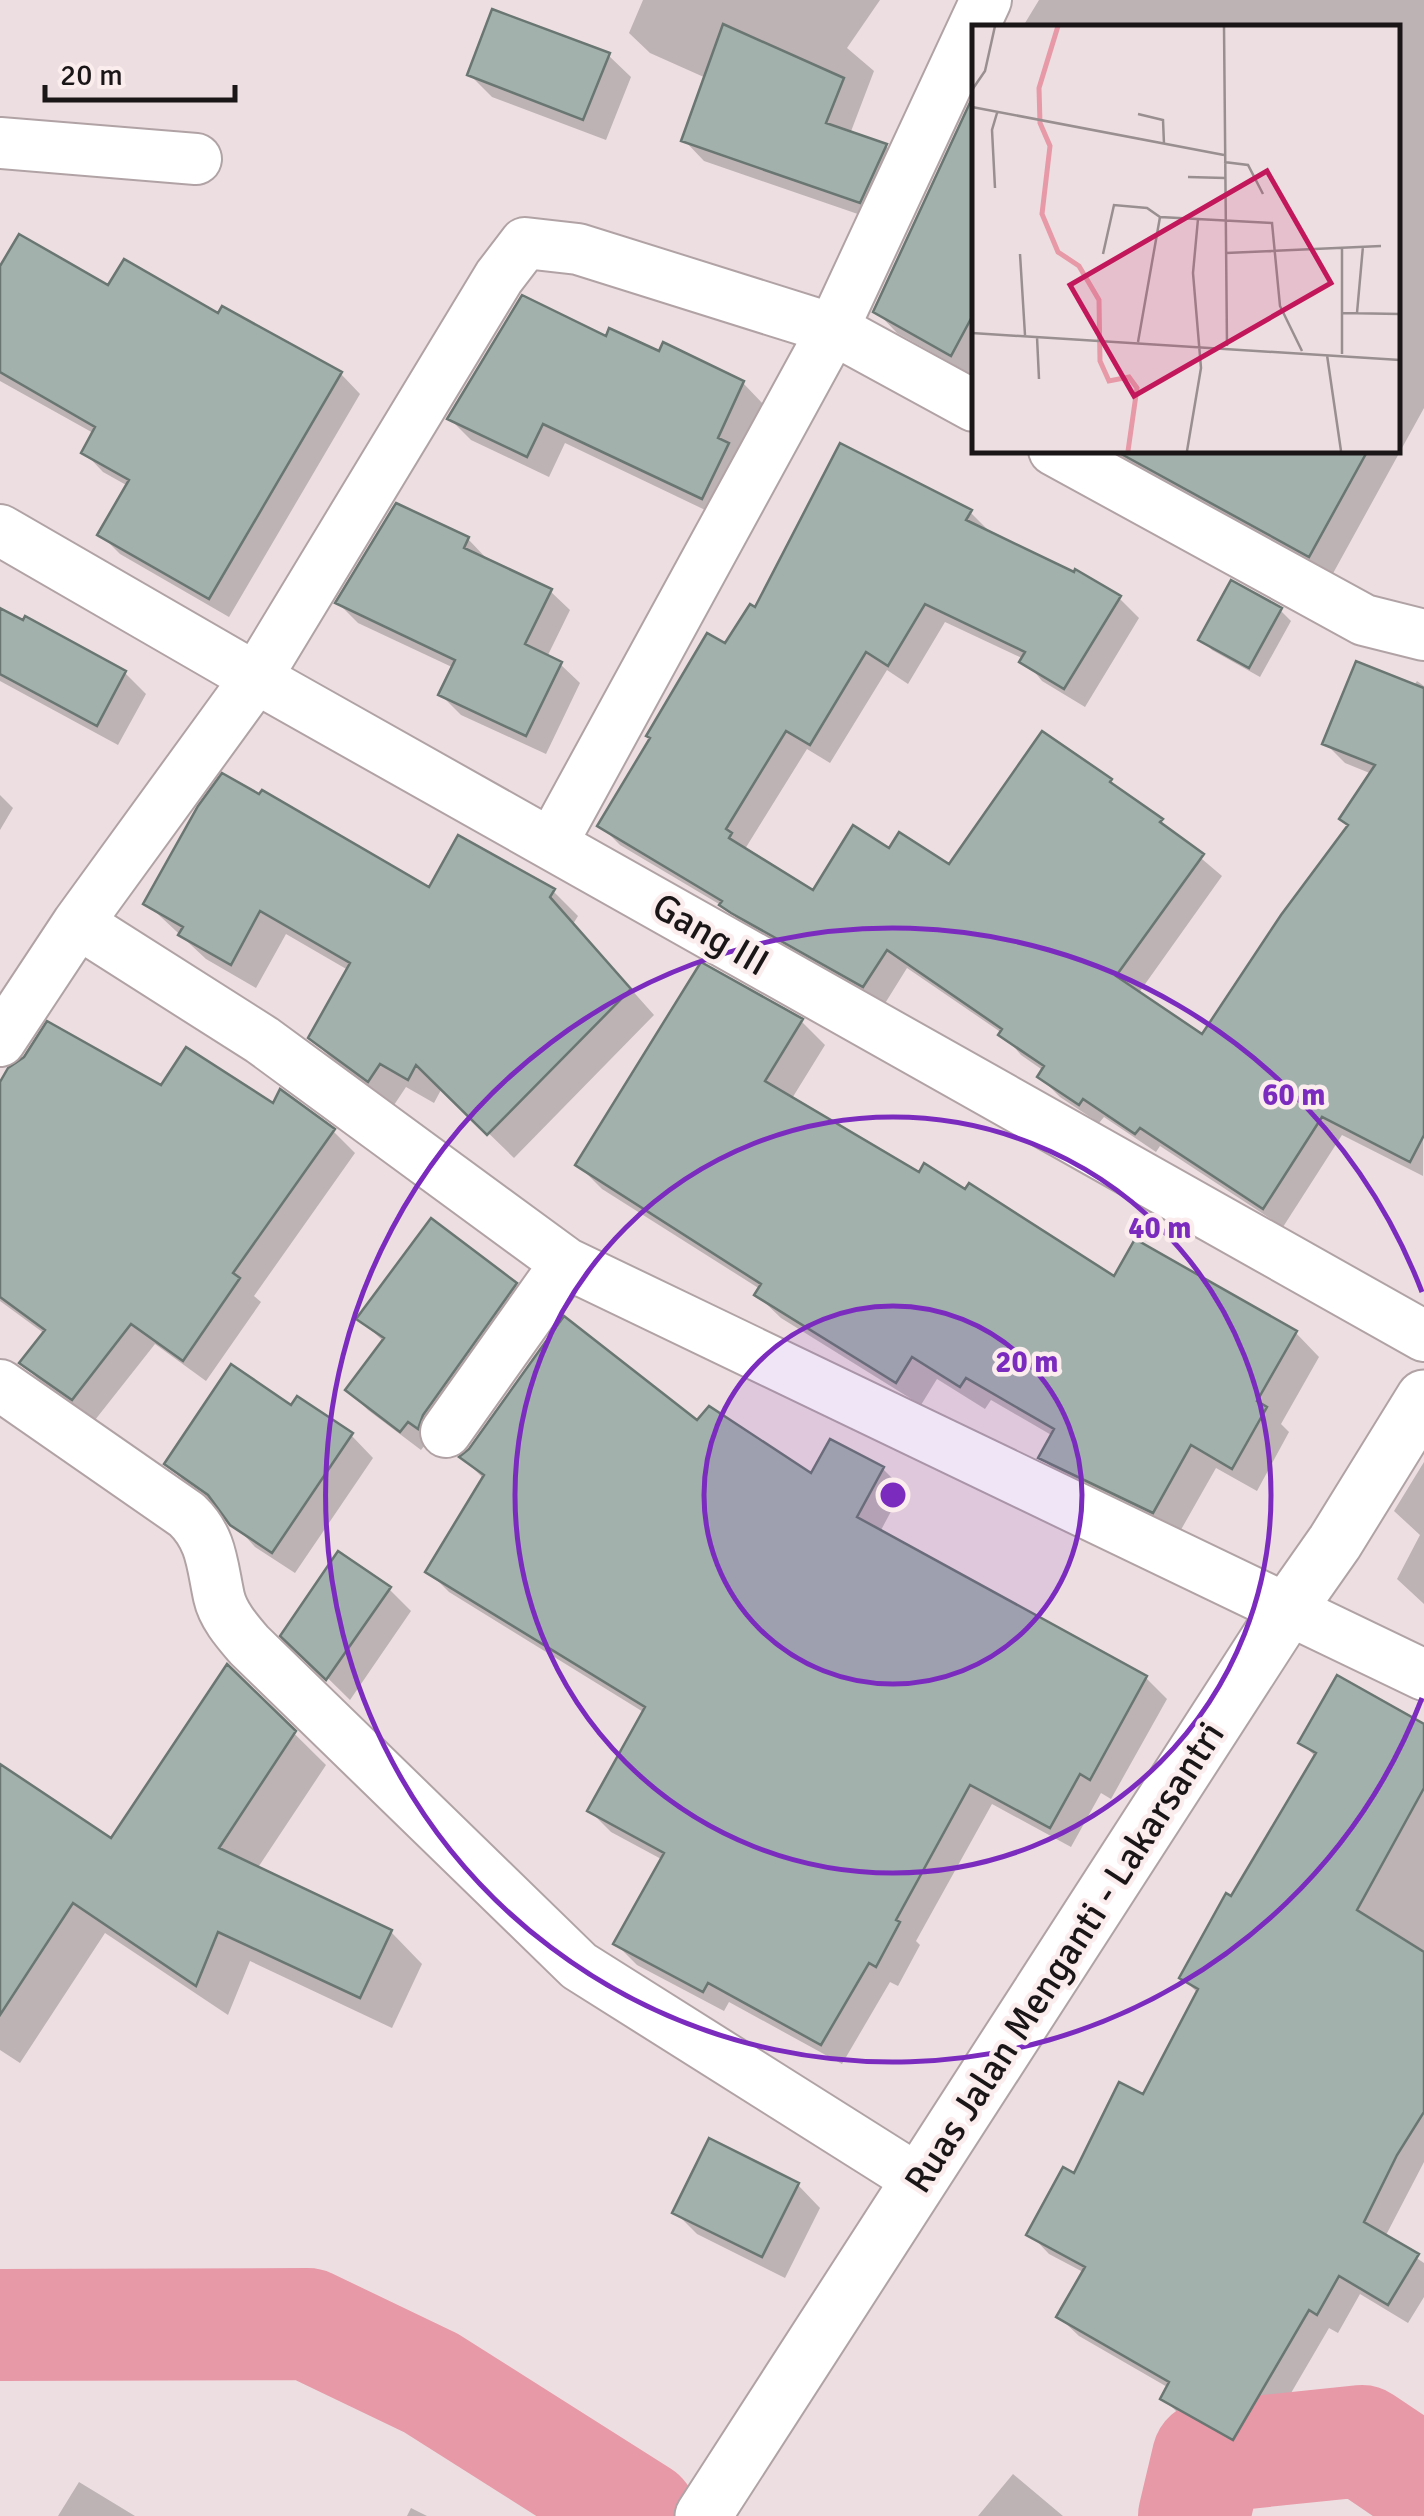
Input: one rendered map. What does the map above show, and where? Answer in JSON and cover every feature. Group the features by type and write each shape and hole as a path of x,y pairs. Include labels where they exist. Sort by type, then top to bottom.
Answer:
{"main road":[{"name":"Ruas Jalan Menganti - Lakarsantri","path":"703,2516 1424,1398"}],"street":[{"path":"552,843 833,329 972,34"},
{"path":"0,143 196,159"},
{"path":"0,1041 78,922 256,678 499,277 526,243 578,250 833,329 972,405"},
{"path":"1058,452 1364,620 1424,635"},
{"name":"Gang III","path":"0,530 1424,1336"},
{"path":"78,922 262,1040 566,1264 1424,1674"},
{"path":"446,1432 566,1264"},
{"path":"0,1386 187,1515 202,1530 216,1569 219,1600 241,1636 579,1966 920,2181"}],"building":[{"path":"492,9 610,53 583,120 467,75"},
{"path":"723,24 844,78 826,123 887,144 860,203 681,141"},
{"path":"972,98 972,317 951,356 873,312"},
{"path":"19,234 108,285 124,259 218,313 222,306 342,372 209,599 97,535 129,480 81,453 95,427 0,372 0,266"},
{"path":"522,295 606,336 609,328 659,351 663,342 744,381 718,438 729,443 702,499 543,424 527,457 447,419"},
{"path":"840,443 972,510 966,520 1074,572 1075,569 1121,596 1064,689 1019,662 1025,652 925,604 888,666 866,652 810,745 786,731 726,829 732,833 729,838 813,890 853,825 889,848 899,832 949,864 1042,731 1112,779 1110,782 1204,854 1116,976 1202,1034 1281,915 1348,825 1339,819 1375,765 1322,744 1356,661 1424,688 1424,1135 1410,1162 1322,1117 1263,1209 1140,1128 1135,1134 1083,1099 1079,1105 1037,1077 1044,1066 998,1035 1002,1029 887,950 863,987 731,913 719,905 722,901 597,826 707,633 725,643 750,604 755,607"},
{"path":"1118,452 1367,452 1309,557"},
{"path":"396,503 469,537 464,548 552,589 525,644 562,662 526,736 438,695 455,660 335,603"},
{"path":"1231,580 1282,608 1249,668 1198,640"},
{"path":"0,608 23,620 25,616 126,671 97,726 0,674"},
{"path":"222,773 259,794 262,790 429,887 458,835 555,889 550,897 631,989 487,1135 416,1065 408,1080 380,1064 368,1082 308,1038 350,963 260,911 231,965 178,935 183,927 143,904 198,806"},
{"path":"701,962 803,1019 765,1081 919,1172 924,1163 965,1189 969,1183 1114,1276 1135,1239 1297,1331 1257,1401 1267,1407 1232,1469 1191,1445 1153,1513 1038,1458 1054,1429 966,1378 960,1387 912,1357 896,1383 754,1295 761,1284 575,1165"},
{"path":"47,1021 161,1085 186,1047 273,1103 280,1089 335,1129 233,1273 240,1278 183,1361 131,1324 72,1400 19,1363 45,1330 0,1297 0,1082 8,1068 24,1057"},
{"path":"431,1218 517,1283 423,1415 418,1429 408,1422 400,1432 345,1390 384,1338 356,1319"},
{"path":"564,1316 697,1420 709,1406 811,1473 830,1439 884,1467 857,1517 1147,1676 1090,1780 1080,1774 1050,1828 970,1785 896,1920 900,1922 876,1967 869,1963 821,2045 708,1983 703,1992 613,1944 664,1853 587,1811 645,1707 425,1572 484,1475 459,1457 469,1449"},
{"path":"231,1364 291,1405 297,1396 353,1433 272,1553 230,1525 208,1495 164,1464"},
{"path":"338,1551 391,1587 326,1680 280,1636"},
{"path":"227,1664 296,1731 219,1848 392,1930 360,1998 218,1932 196,1986 73,1903 0,2015 0,1764 111,1838"},
{"path":"1337,1675 1424,1724 1424,1788 1357,1910 1424,1952 1424,2112 1397,2155 1364,2222 1419,2254 1388,2305 1339,2276 1317,2315 1309,2310 1233,2440 1160,2399 1169,2382 1056,2317 1085,2267 1026,2235 1063,2167 1074,2173 1119,2082 1143,2094 1198,1989 1179,1978 1226,1893 1231,1896 1316,1753 1298,1743"},
{"path":"709,2138 799,2183 762,2257 672,2213"}],"waterway":[{"path":"0,2325 308,2324 431,2383 641,2516"},
{"path":"1194,2516 1208,2457 1362,2441 1424,2483"}]}
